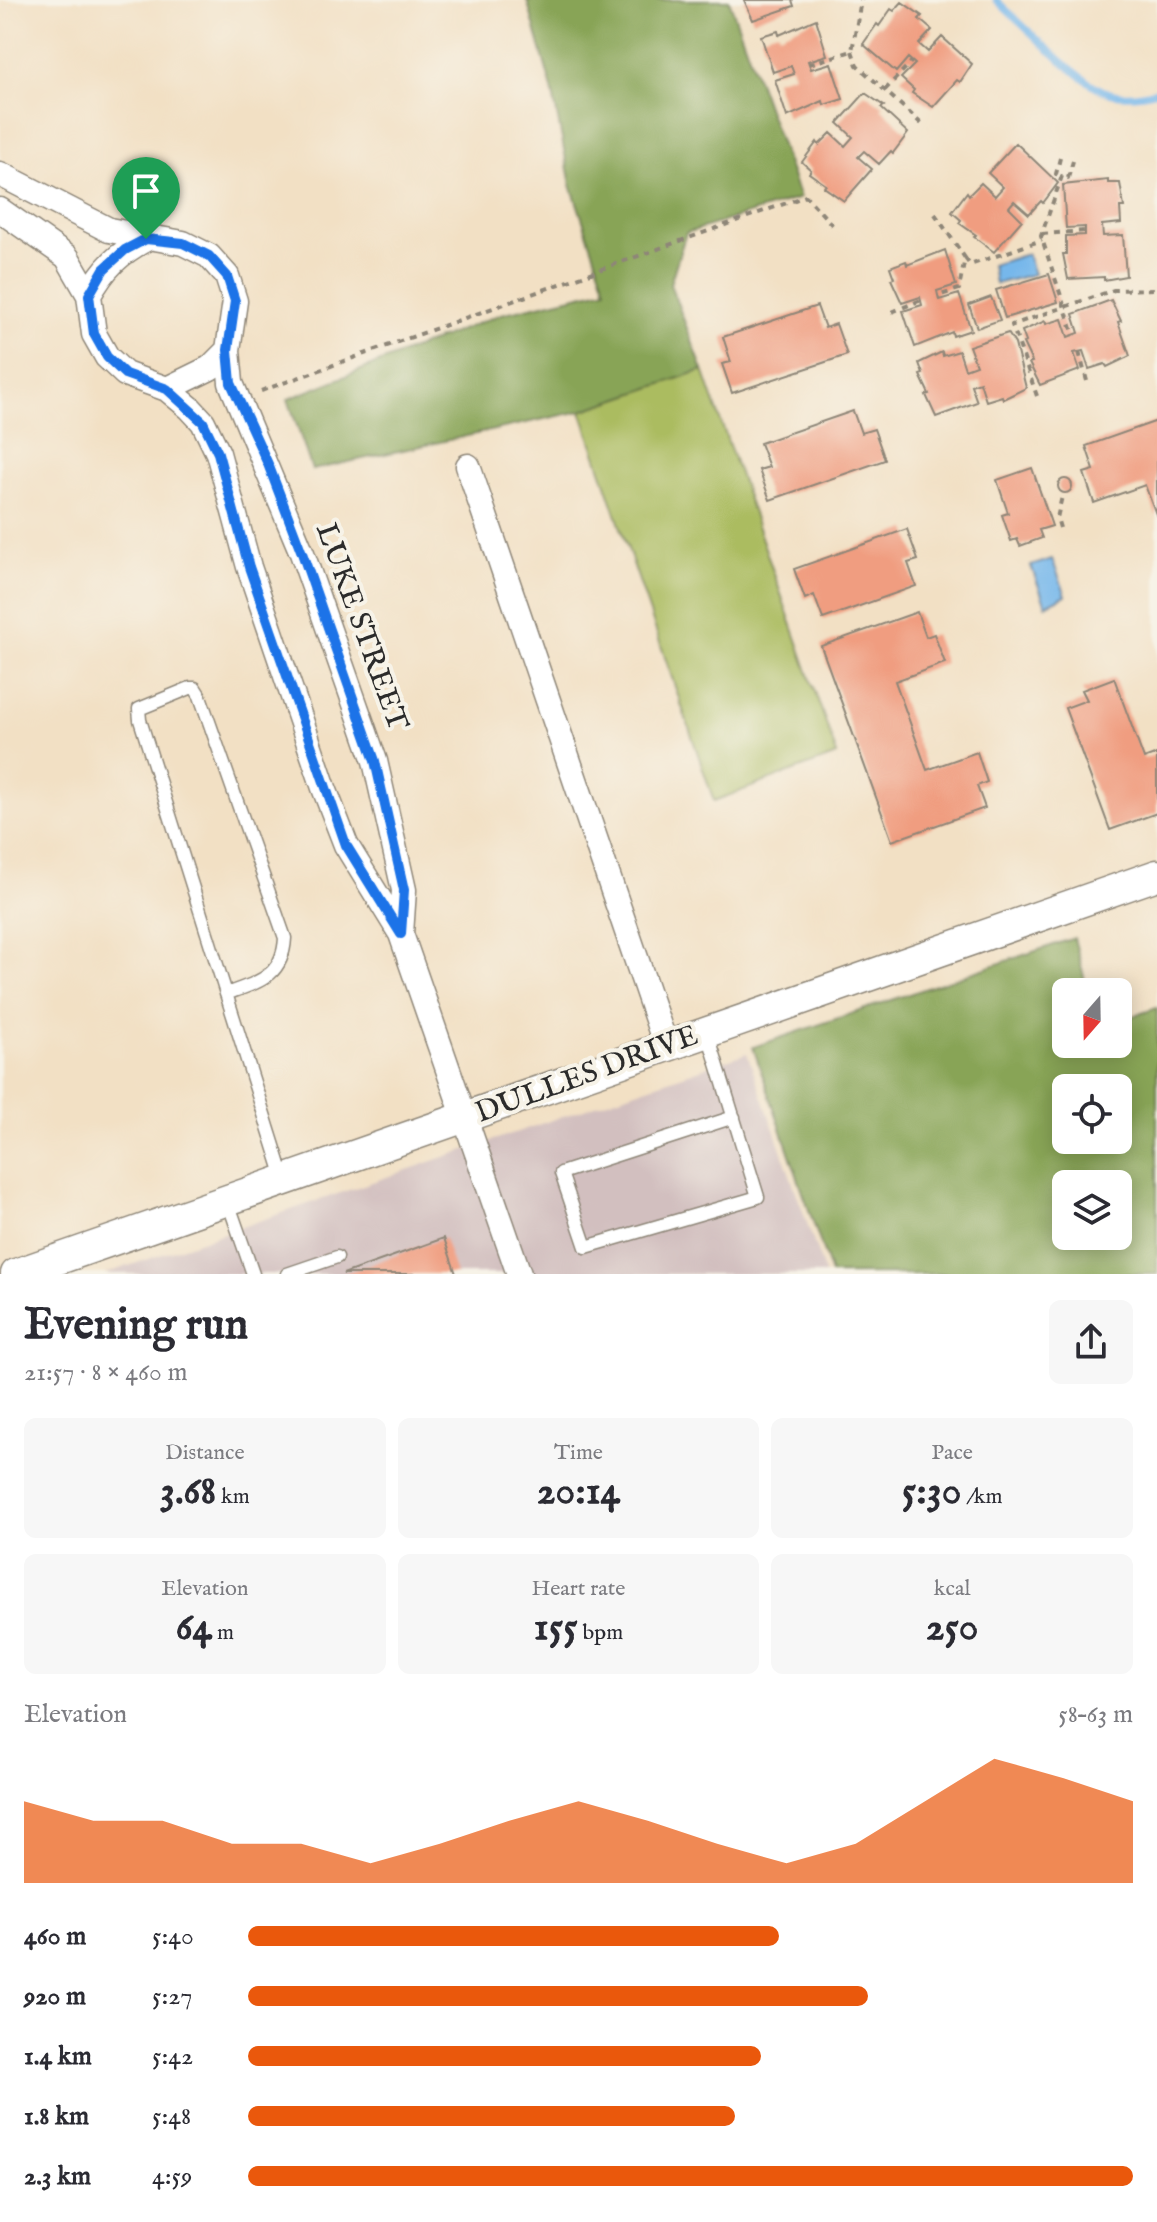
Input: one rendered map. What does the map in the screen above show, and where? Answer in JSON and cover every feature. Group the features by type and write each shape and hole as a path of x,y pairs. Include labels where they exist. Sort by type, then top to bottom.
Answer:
{"street":[{"name":"LUKE STREET","path":"0,174 109,230 146,239 183,243 209,256 227,276 235,301 228,350 231,383 268,464 302,553 375,761 404,890 401,934"},
{"name":"LUKE STREET","path":"0,210 67,257 89,295 94,334 107,357 125,374 167,389 203,422 218,453 249,567 324,788 346,845 401,934 519,1274"},
{"path":"89,295 104,269 125,250 146,239"},
{"path":"167,389 210,368 228,350"},
{"path":"468,466 666,1046"},
{"name":"DULLES DRIVE","path":"16,1274 1157,875"}],"lane":[{"path":"226,994 274,973 284,953 285,938 200,696 195,688 190,688 139,709 226,994 285,1181"},
{"path":"707,1031 734,1117 758,1197 586,1247 561,1173 734,1117"},
{"path":"228,1200 253,1274"},
{"path":"287,1274 337,1257"}],"path":[{"path":"861,0 852,51 857,65 925,127"},
{"path":"809,64 852,51"},
{"path":"885,90 912,61"},
{"path":"1060,158 1056,174 1068,178 1073,161"},
{"path":"1062,176 1042,237 1062,308 1074,335"},
{"path":"267,389 806,196 834,227"},
{"path":"935,214 970,265 1042,237 1085,231"},
{"path":"938,296 959,289 965,258"},
{"path":"1037,396 1012,325 1114,290 1157,289"},
{"path":"892,312 921,300"},
{"path":"1079,352 1087,381"},
{"path":"1060,528 1057,518 1063,492"}],"shaded area":[{"path":"747,1053 825,1274 105,1274"}],"green space":[{"path":"527,0 729,0 800,198 686,233 670,284 703,370 581,411 312,470 288,399 501,314 606,289 571,185 552,89"},
{"path":"703,370 837,755 714,801 581,411"},
{"path":"1074,938 1084,978 1052,978 1052,1058 1132,1058 1132,1016 1157,1008 1157,1274 831,1274 753,1047"}],"water":[{"path":"1027,254 1034,274 995,284 992,265"},
{"path":"1052,559 1066,595 1046,605 1031,566"}],"building":[{"path":"744,0 792,0 794,6 753,20"},
{"path":"902,2 922,16 919,19 932,30 919,44 928,52 942,37 972,64 960,82 957,80 933,107 912,93 914,90 901,78 915,64 908,58 896,72 863,44 877,24 879,26 891,9 894,11"},
{"path":"816,19 827,55 808,61 809,64 811,69 831,63 843,99 824,105 823,101 787,117 775,80 794,74 791,66 773,72 761,36 778,31 779,35"},
{"path":"865,93 884,106 881,108 908,133 893,153 891,151 879,164 864,151 858,157 872,169 844,201 824,187 826,185 809,173 811,170 802,162 817,142 819,145 831,133 845,146 853,137 838,123"},
{"path":"1016,143 1058,183 1043,203 1041,201 1029,214 1014,201 1009,207 1022,220 994,252 959,223 961,220 952,212 967,192 969,195 981,183 995,196 1003,187 988,173"},
{"path":"1108,180 1108,183 1120,183 1124,207 1120,207 1121,223 1102,225 1103,236 1123,235 1126,276 1104,280 1104,277 1068,279 1063,254 1066,254 1066,236 1085,235 1085,227 1066,228 1063,185"},
{"path":"945,250 956,285 937,291 939,300 959,294 971,330 953,336 952,332 915,347 903,311 922,305 920,297 902,303 891,279 894,278 890,267 906,261 907,265"},
{"path":"1049,274 1058,302 1005,318 996,290"},
{"path":"991,297 1000,320 977,328 969,305"},
{"path":"1111,300 1121,321 1118,322 1130,356 1107,367 1105,364 1089,369 1083,351 1074,353 1080,370 1040,385 1029,363 1032,362 1023,343 1026,342 1022,331 1045,321 1046,324 1062,319 1068,337 1079,333 1073,314"},
{"path":"817,306 825,328 836,324 847,355 732,393 722,364 731,362 723,337"},
{"path":"1008,333 1015,344 1026,388 1003,399 1002,396 986,401 980,382 971,385 977,402 936,417 926,395 929,394 920,375 923,374 919,363 942,352 943,356 959,351 965,369 976,365 969,346"},
{"path":"853,411 861,433 874,429 885,460 770,500 759,470 769,467 760,443"},
{"path":"1157,421 1157,517 1145,485 1094,503 1084,473 1094,470 1086,446"},
{"path":"1032,468 1052,526 1039,530 1042,538 1020,546 1017,539 1011,541 1002,515 1008,513 997,480"},
{"path":"1065,479 1072,486 1065,493 1058,486"},
{"path":"907,529 918,560 908,563 916,586 823,619 814,595 805,599 794,569"},
{"path":"917,612 926,637 934,634 945,663 895,681 927,770 977,752 987,782 977,786 985,808 892,841 821,646"},
{"path":"1114,678 1144,759 1157,754 1157,813 1110,830 1065,708 1087,700 1082,690"},
{"path":"444,1238 456,1274 343,1274"}],"waterway":[{"path":"996,0 1053,53 1101,89 1125,95 1157,91"}],"route":[{"path":"146,239 183,243 209,256 227,276 235,301 228,350 231,383 238,405 268,464 302,553 375,761 404,890 401,934 346,845 249,567 218,453 203,422 167,389 125,374 107,357 94,334 89,295 104,269 125,250 146,239"}]}
